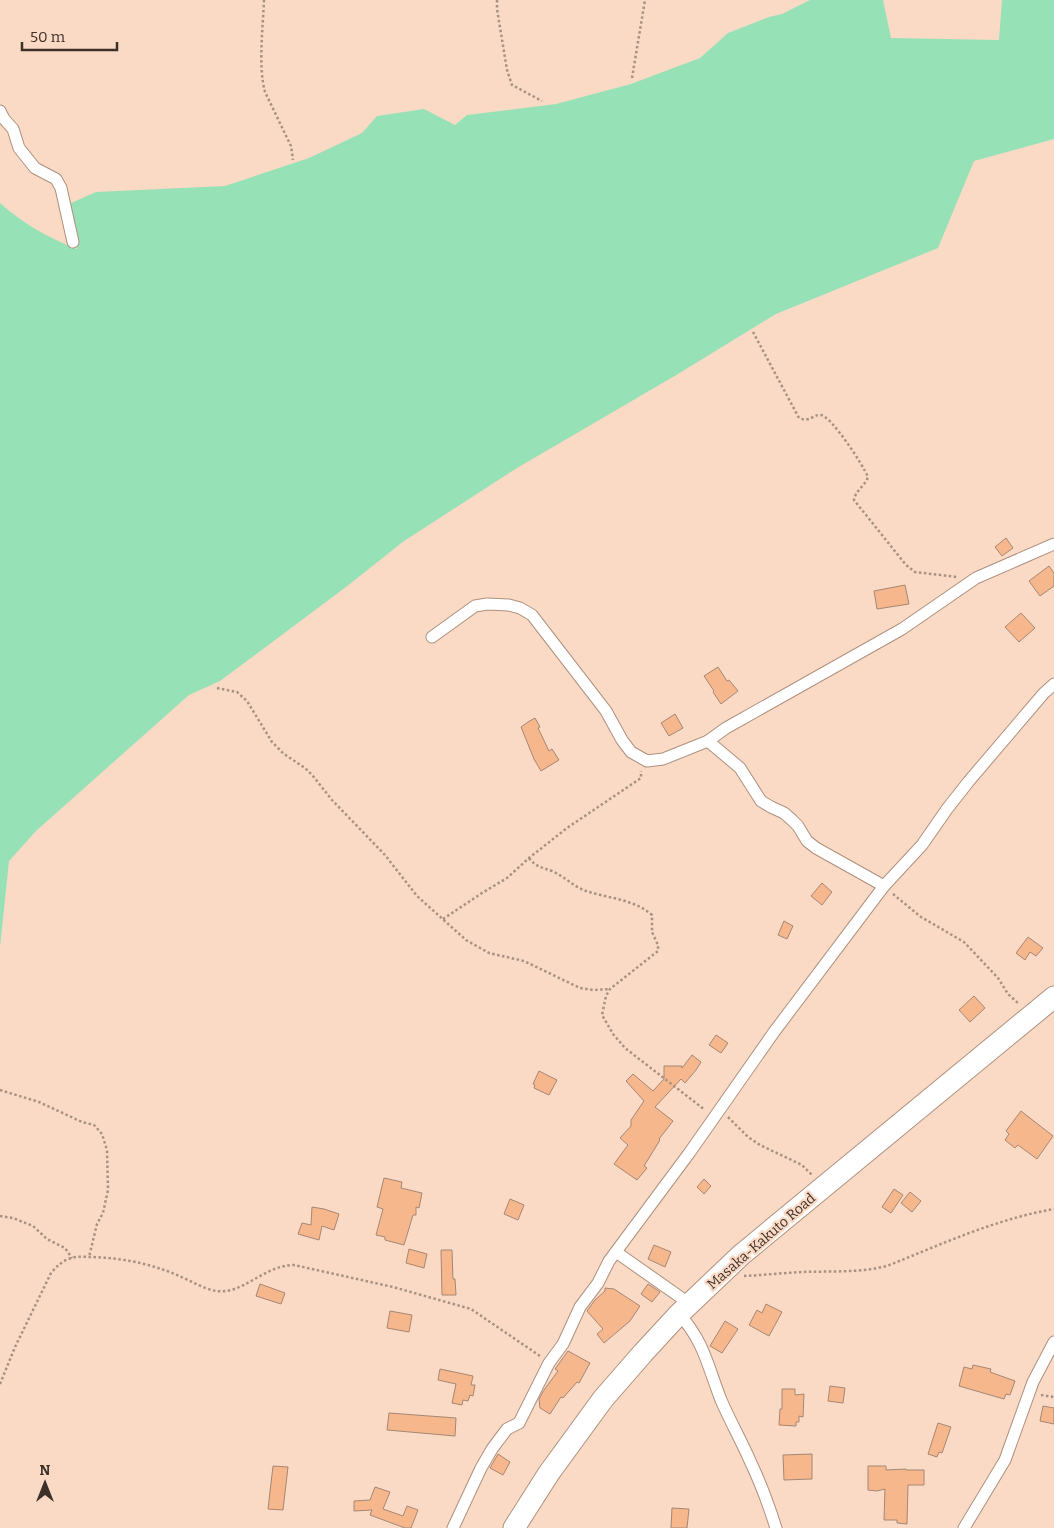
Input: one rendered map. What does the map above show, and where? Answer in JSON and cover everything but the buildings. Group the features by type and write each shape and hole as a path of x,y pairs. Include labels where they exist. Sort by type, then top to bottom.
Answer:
{"highway":[{"name":"Masaka-Kakuto Road","path":"514,1528 549,1473 603,1399 642,1353 684,1309 741,1255 1054,997"}],"street":[{"path":"0,111 13,129 20,148 34,168 56,179 61,188 73,242"},
{"path":"432,637 475,606 487,604 520,608 532,615 606,710 622,740 631,752 647,761 663,759 708,741 726,728 902,629 976,578 1054,544"},
{"path":"453,1528 492,1449 508,1429 518,1423 550,1363 563,1344 580,1307 598,1283 609,1260 774,1032 884,886 922,845 969,781 1044,693 1054,684"},
{"path":"708,741 740,768 761,801 784,813 798,826 807,841 816,848 884,886"},
{"path":"616,1252 684,1309 690,1327 700,1343 722,1401 759,1482 776,1528"},
{"path":"964,1528 1005,1460 1033,1382 1054,1342"}],"path":[{"path":"264,0 262,30 263,84 291,146 293,160"},
{"path":"498,0 497,9 507,70 512,85 542,101"},
{"path":"632,78 645,0"},
{"path":"753,332 799,418 804,420 812,419 818,415 824,416 839,431 868,477 866,483 854,495 854,500 906,565 914,572 924,574 976,578"},
{"path":"217,688 237,692 246,701 272,742 284,754 305,768 313,776 332,800 385,855 417,896 466,940 489,953 524,961 580,988 593,990 610,989"},
{"path":"443,919 508,878 529,858 567,828 641,778 642,758"},
{"path":"529,858 534,865 553,872 584,891 612,897 647,910 652,915 652,932 658,945 658,951 610,989 606,996 602,1015 613,1034 625,1048 748,1137 802,1165 823,1187"},
{"path":"884,886 921,917 964,942 998,978 1008,994 1031,1015"},
{"path":"0,1090 38,1102 82,1122 94,1125 102,1134 107,1150 108,1190 89,1257"},
{"path":"743,1276 876,1269 980,1229 1014,1218 1054,1209"},
{"path":"0,1216 13,1218 34,1226 47,1239 65,1248 72,1258"},
{"path":"0,1384 51,1273 60,1263 72,1258 89,1257 131,1260 176,1274 211,1290 218,1291 240,1287 268,1270 284,1264 294,1264 325,1271 393,1287 471,1309 550,1363"}],"green space":[{"path":"810,0 883,0 891,38 999,40 1002,0 1054,0 1054,139 974,161 938,248 776,314 517,468 404,541 220,681 189,695 36,831 9,861 0,947 0,203 36,229 77,249 69,204 96,192 225,186 309,158 362,133 377,116 424,109 455,125 467,115 556,104 631,84 700,58 728,33 782,14"}]}
